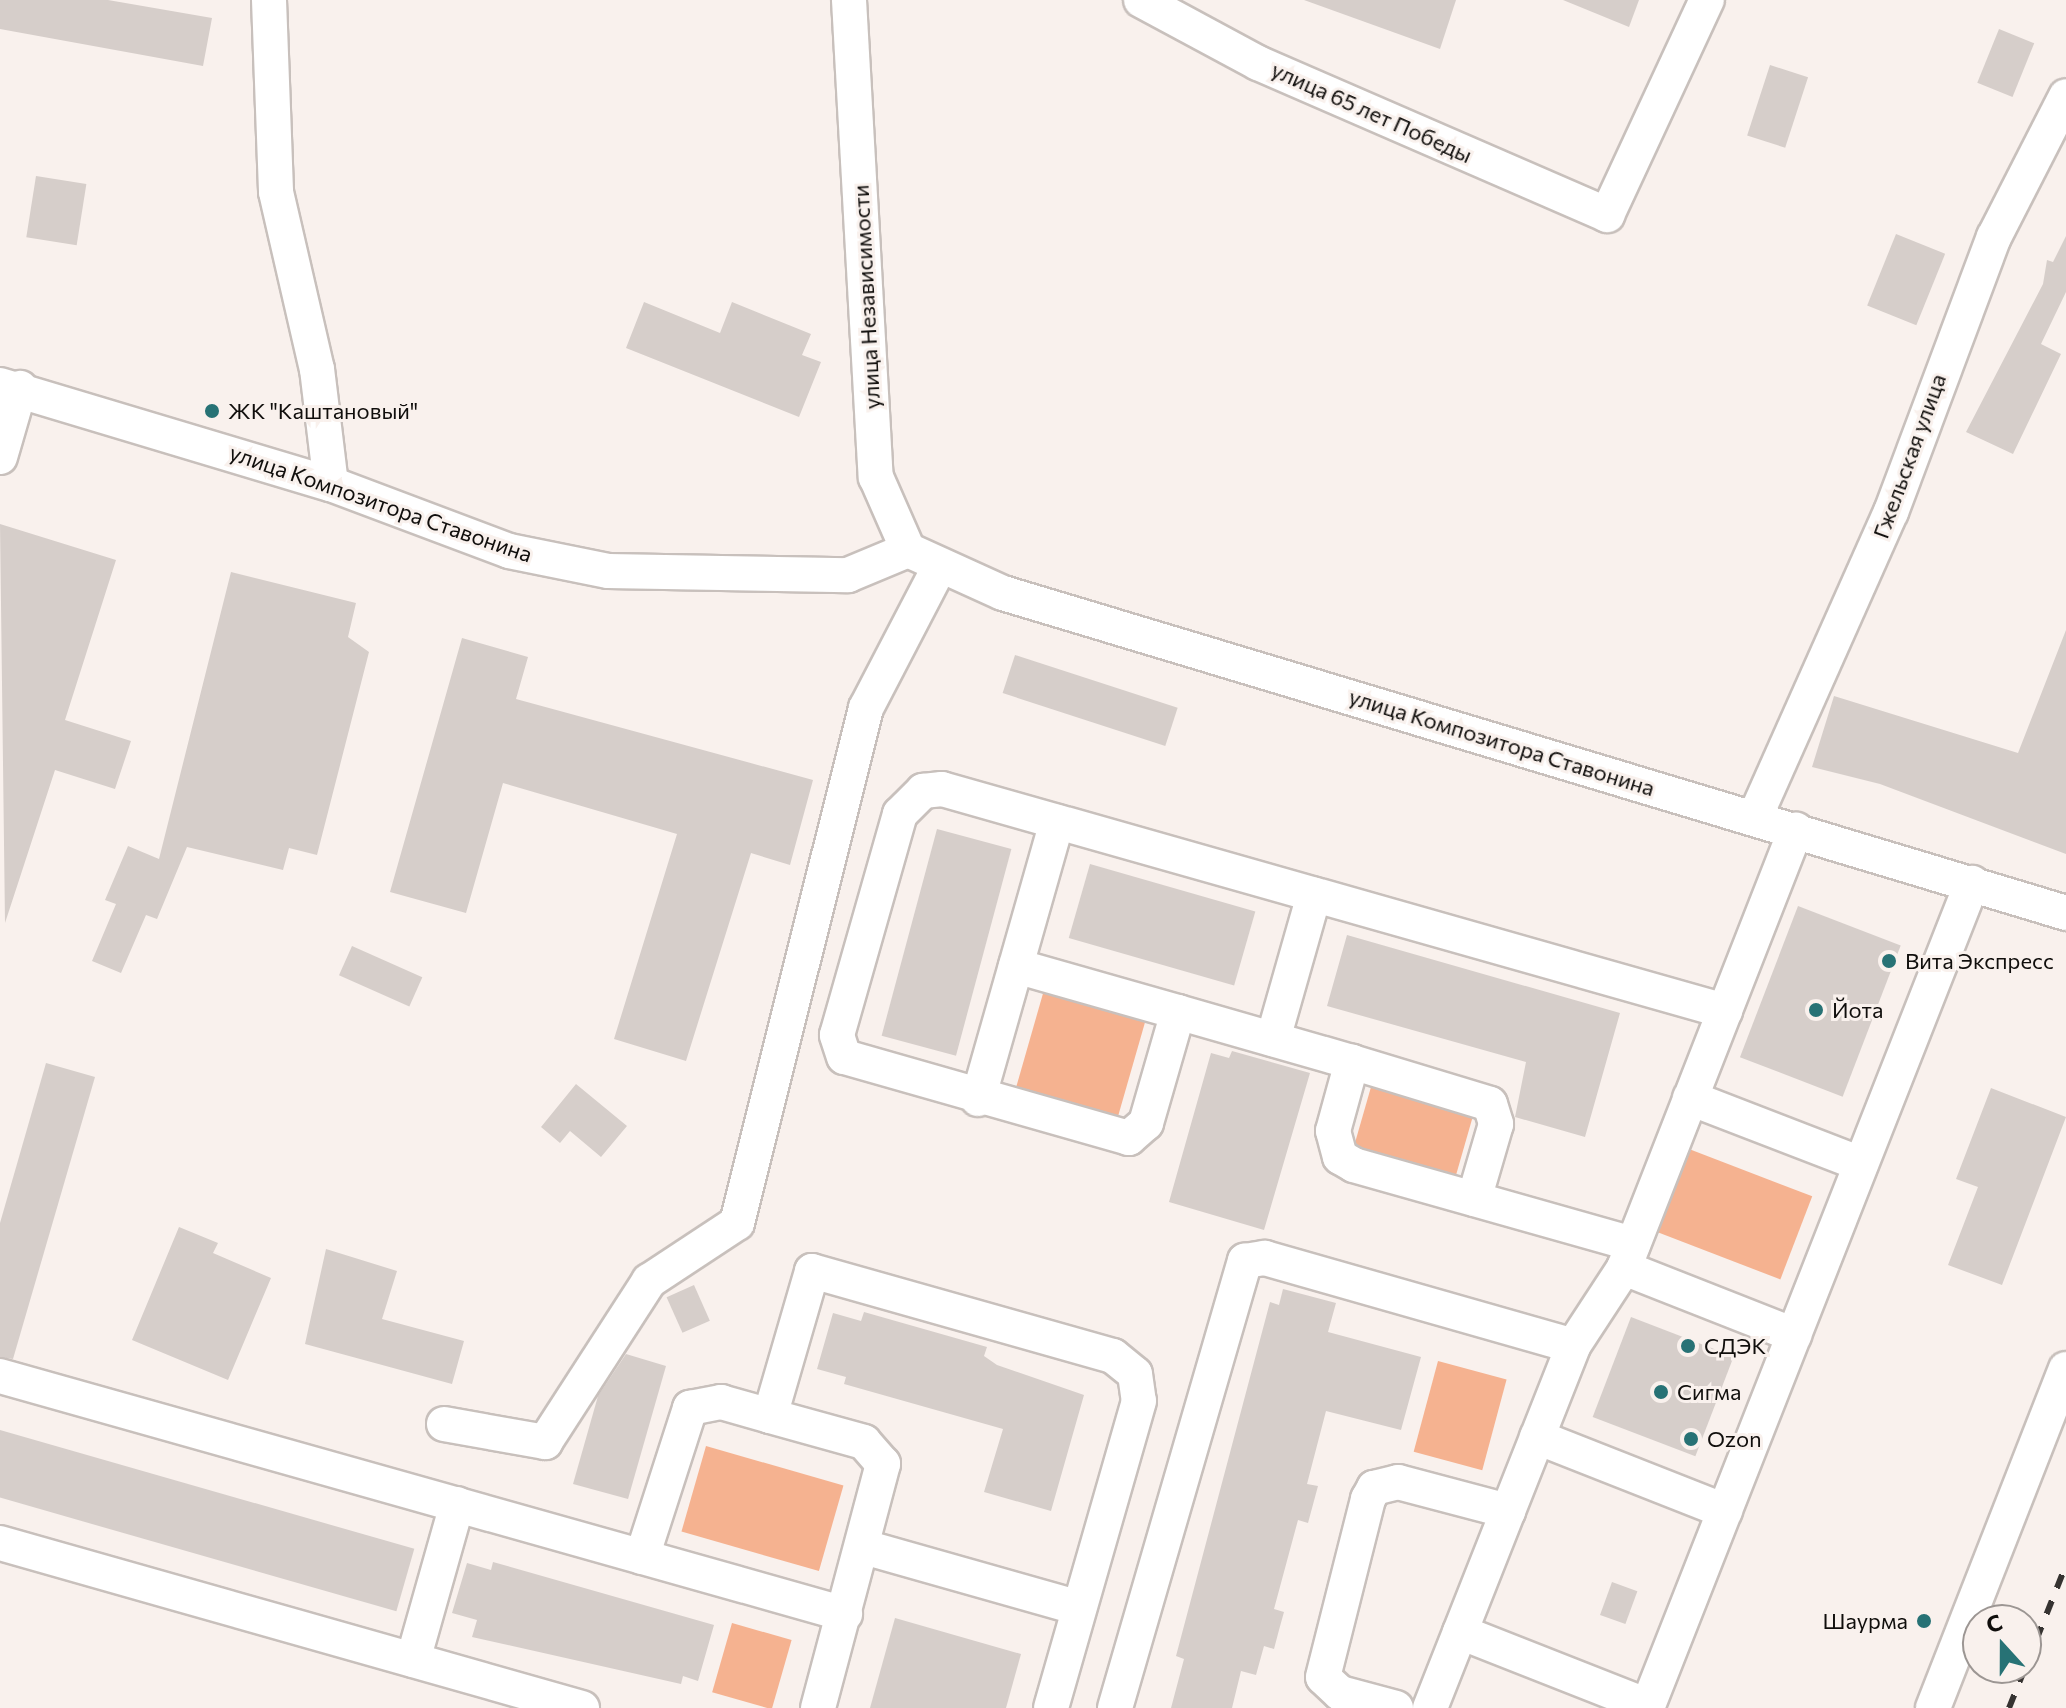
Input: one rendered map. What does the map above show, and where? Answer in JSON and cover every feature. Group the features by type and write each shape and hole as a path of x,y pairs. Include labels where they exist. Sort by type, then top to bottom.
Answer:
{"street":[{"path":"269,0 276,192 317,369 331,484"},
{"name":"улица Независимости","path":"849,0 876,477 908,550"},
{"name":"улица 65 лет Победы","path":"1141,0 1258,63 1607,215 1707,0"},
{"name":"Гжельская улица","path":"1755,817 1891,512 1994,237 2066,96"},
{"path":"0,457 10,386"},
{"name":"улица Композитора Ставонина","path":"10,386 331,484 509,551 608,571 848,575 908,550"},
{"path":"444,1424 545,1442 649,1281 737,1223 866,708 939,568 908,550"},
{"name":"улица Композитора Ставонина","path":"939,568 2066,913"},
{"path":"1178,1012 1146,1123 1129,1138 857,1065 837,1047 900,814 923,791 942,789 1725,1011"},
{"path":"978,1099 1057,822"},
{"path":"1430,1708 1573,1346 1628,1256 1796,830"},
{"path":"1460,1632 1648,1707 1972,883"},
{"path":"1273,1039 1314,895"},
{"path":"1016,966 1490,1104 1496,1124 1474,1199"},
{"path":"1352,1062 1333,1131 1340,1157 1474,1199 1628,1256 1794,1335"},
{"path":"1690,1098 1861,1164"},
{"path":"1115,1708 1245,1261 1265,1258 1573,1346"},
{"path":"770,1416 812,1271 1128,1365 1139,1401 1051,1708"},
{"path":"1933,1708 2066,1369"},
{"path":"0,1376 845,1614"},
{"path":"642,1557 690,1408 721,1402 876,1450 883,1480 818,1708"},
{"path":"1537,1437 1725,1511"},
{"path":"1396,1708 1340,1693 1323,1677 1368,1499 1374,1488 1398,1482 1508,1511"},
{"path":"413,1660 457,1504"},
{"path":"0,1543 582,1708"},
{"path":"864,1547 1079,1608"}],"shaded area":[{"path":"1044,990 1146,1019 1116,1123 1014,1094"},
{"path":"1371,1087 1473,1116 1455,1178 1353,1149"},
{"path":"1689,1149 1812,1196 1780,1279 1657,1232"},
{"path":"1438,1361 1507,1379 1482,1470 1414,1452"},
{"path":"706,1446 843,1485 819,1571 681,1532"},
{"path":"732,1623 792,1640 772,1708 712,1692"}],"building":[{"path":"0,0 108,0 212,18 203,66 0,29"},
{"path":"1304,0 1456,0 1440,49"},
{"path":"1563,0 1639,0 1629,27"},
{"path":"1999,29 2034,43 2013,97 1977,83"},
{"path":"1770,65 1808,77 1785,148 1747,135"},
{"path":"36,176 86,184 77,245 26,237"},
{"path":"1896,234 1945,254 1916,325 1867,305"},
{"path":"2066,236 2066,292 2041,344 2061,354 2013,454 1966,432 2043,284 2047,260 2053,262"},
{"path":"644,302 720,333 732,302 811,334 802,355 821,362 799,417 626,348"},
{"path":"0,524 116,560 65,720 131,741 115,789 55,770 5,923"},
{"path":"231,572 356,603 348,637 369,652 317,855 289,848 283,870 187,847 157,919 146,915 121,973 92,961 116,904 105,900 128,846 159,859"},
{"path":"2066,630 2066,854 1880,784 1812,767 1834,696 2018,753"},
{"path":"462,638 528,657 516,699 813,780 790,865 751,853 686,1061 614,1039 677,834 503,783 466,913 390,892"},
{"path":"1015,655 1178,708 1165,746 1003,693"},
{"path":"937,829 1011,849 956,1056 882,1036"},
{"path":"1090,864 1255,911 1234,985 1069,938"},
{"name":"Йота","path":"1798,906 1901,945 1843,1097 1740,1057"},
{"path":"1347,935 1620,1013 1585,1137 1515,1117 1526,1062 1327,1006"},
{"path":"352,946 422,977 409,1007 339,975"},
{"path":"1232,1051 1310,1073 1264,1230 1169,1202 1211,1053 1229,1058"},
{"path":"46,1063 95,1077 13,1359 0,1357 0,1223"},
{"path":"576,1084 627,1126 601,1157 570,1131 560,1143 541,1127"},
{"path":"1991,1088 2066,1117 2002,1285 1948,1265 1978,1187 1956,1179"},
{"path":"179,1227 218,1243 213,1253 271,1278 228,1380 132,1340"},
{"path":"326,1249 397,1271 382,1319 464,1341 452,1384 305,1344"},
{"path":"694,1285 710,1321 682,1333 667,1297"},
{"path":"1283,1289 1336,1303 1328,1332 1421,1357 1401,1430 1326,1411 1307,1484 1318,1486 1308,1523 1298,1520 1274,1609 1284,1612 1274,1649 1264,1646 1256,1675 1241,1671 1232,1708 1171,1708 1184,1659 1176,1656 1270,1302 1279,1305"},
{"path":"864,1312 987,1347 984,1356 997,1365 1084,1395 1051,1511 984,1492 1003,1429 844,1384 846,1377 817,1369 833,1313 861,1321"},
{"name":"Сигма","path":"1631,1317 1734,1356 1695,1456 1593,1417"},
{"path":"626,1354 666,1366 628,1499 573,1484 598,1396"},
{"path":"0,1430 414,1549 396,1611 0,1498"},
{"path":"493,1562 714,1625 698,1681 683,1676 681,1684 472,1637 477,1620 452,1613 467,1563 491,1570"},
{"path":"1612,1582 1637,1591 1625,1624 1600,1615"},
{"path":"895,1618 1021,1654 1006,1708 870,1708"}],"railway":[{"path":"2042,1626 2066,1565"},
{"path":"2009,1708 2019,1684"}],"place":[{"name":"ЖК \"Каштановый\"","path":"212,411"},
{"name":"Вита Экспресс","path":"1889,961"},
{"name":"Йота","path":"1816,1010"},
{"name":"СДЭК","path":"1688,1346"},
{"name":"Сигма","path":"1661,1392"},
{"name":"Ozon","path":"1691,1439"},
{"name":"Шаурма","path":"1924,1621"}]}
